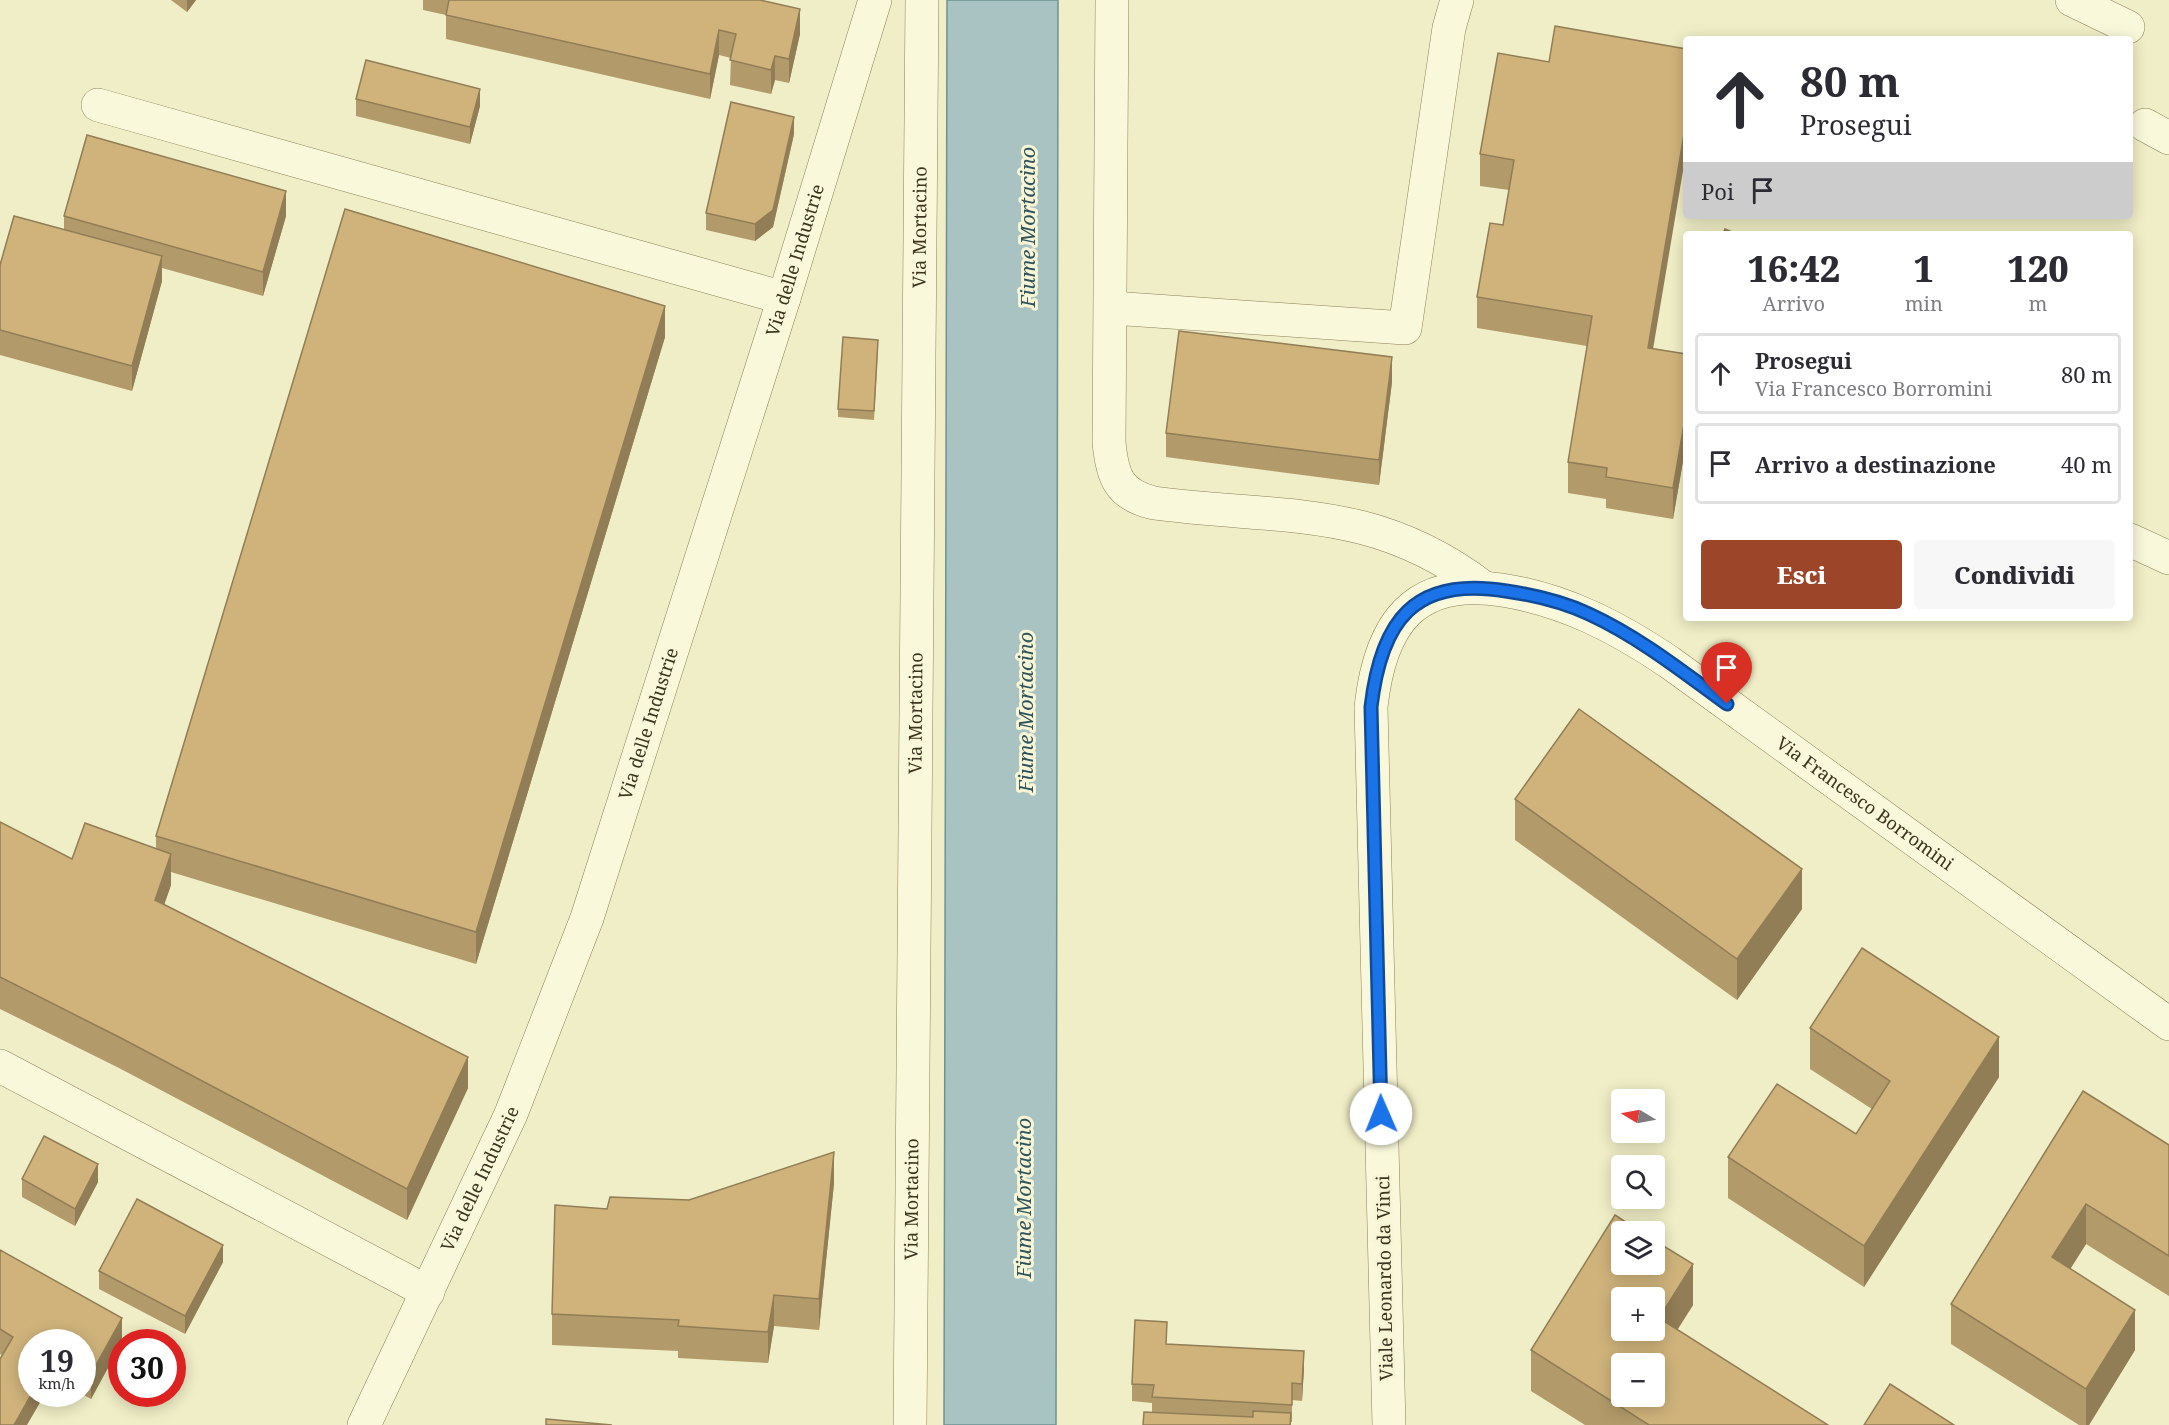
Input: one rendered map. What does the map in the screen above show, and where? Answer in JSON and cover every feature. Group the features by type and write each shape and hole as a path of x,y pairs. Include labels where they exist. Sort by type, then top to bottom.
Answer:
{"street":[{"name":"Via delle Industrie","path":"364,1425 429,1292 541,1042 602,876 875,0"},
{"name":"Via Mortacino","path":"910,1425 922,0"},
{"path":"1112,0 1111,458 1121,486 1131,496 1169,505 1302,516 1359,525 1414,545 1460,570 1483,587"},
{"path":"1112,308 1405,328 1449,28 1457,0"},
{"path":"2072,0 2128,27"},
{"path":"98,105 784,298"},
{"path":"2133,541 2169,558"},
{"name":"Via Francesco Borromini","path":"1483,587 1539,598 1581,611 1644,645 2169,1024"},
{"name":"Viale Leonardo da Vinci","path":"1389,1425 1371,700 1378,664 1386,643 1409,610 1419,601 1443,590 1483,587"},
{"path":"0,1066 429,1292"}],"water":[{"name":"Fiume Mortacino","path":"947,0 1058,0 1056,1425 944,1425"}],"building":[{"path":"449,0 760,0 800,9 789,59 775,56 771,70 730,60 736,34 719,30 710,74 446,15"},
{"path":"1555,26 1683,48 1683,140 1648,348 1683,354 1683,430 1673,488 1606,477 1607,468 1568,462 1592,316 1477,297 1490,223 1503,225 1514,160 1480,154 1498,53 1549,62"},
{"path":"366,60 480,89 470,127 356,99"},
{"path":"731,102 794,117 773,210 755,224 706,213"},
{"path":"87,135 286,191 263,272 64,216"},
{"path":"345,209 665,306 476,932 156,836"},
{"path":"14,216 162,256 132,366 0,330 0,265"},
{"path":"1179,331 1392,357 1379,460 1166,433"},
{"path":"843,337 878,340 874,411 838,409"},
{"path":"1579,709 1802,869 1737,959 1515,799"},
{"path":"0,822 72,859 85,823 171,854 155,900 468,1057 407,1189 0,977"},
{"path":"1862,948 1999,1037 1864,1246 1728,1157 1777,1084 1856,1134 1890,1081 1810,1028"},
{"path":"2083,1091 2169,1145 2169,1256 2086,1204 2052,1257 2135,1310 2086,1389 1951,1304"},
{"path":"44,1136 98,1164 75,1209 22,1179"},
{"path":"834,1152 819,1299 774,1295 768,1332 678,1326 679,1320 552,1314 555,1205 607,1209 610,1197 689,1200"},
{"path":"137,1199 223,1245 185,1316 99,1271"},
{"path":"1615,1215 1624,1221 1611,1221"},
{"path":"1611,1221 1611,1275 1665,1275 1665,1247 1693,1264 1665,1308 1665,1287 1611,1287 1611,1341 1665,1341 1665,1322 1828,1425 1649,1425 1621,1407 1665,1407 1665,1353 1611,1353 1611,1401 1531,1350"},
{"path":"0,1250 122,1318 116,1329 108,1329 108,1343 96,1365 96,1329 18,1329 18,1407 24,1407 14,1425 0,1425 0,1359 13,1337 0,1329"},
{"path":"1135,1320 1167,1322 1166,1344 1304,1351 1302,1384 1292,1383 1292,1405 1152,1397 1154,1385 1132,1384"},
{"path":"1890,1384 1954,1425 1864,1425"},
{"path":"1253,1411 1291,1413 1290,1425 1143,1425 1144,1412 1253,1417"},
{"path":"546,1419 612,1425 546,1425"}],"route":[{"path":"1381,1114 1371,707 1378,664 1386,643 1409,610 1431,594 1460,587 1483,587 1519,593 1564,605 1589,614 1644,645 1727,704"}]}
